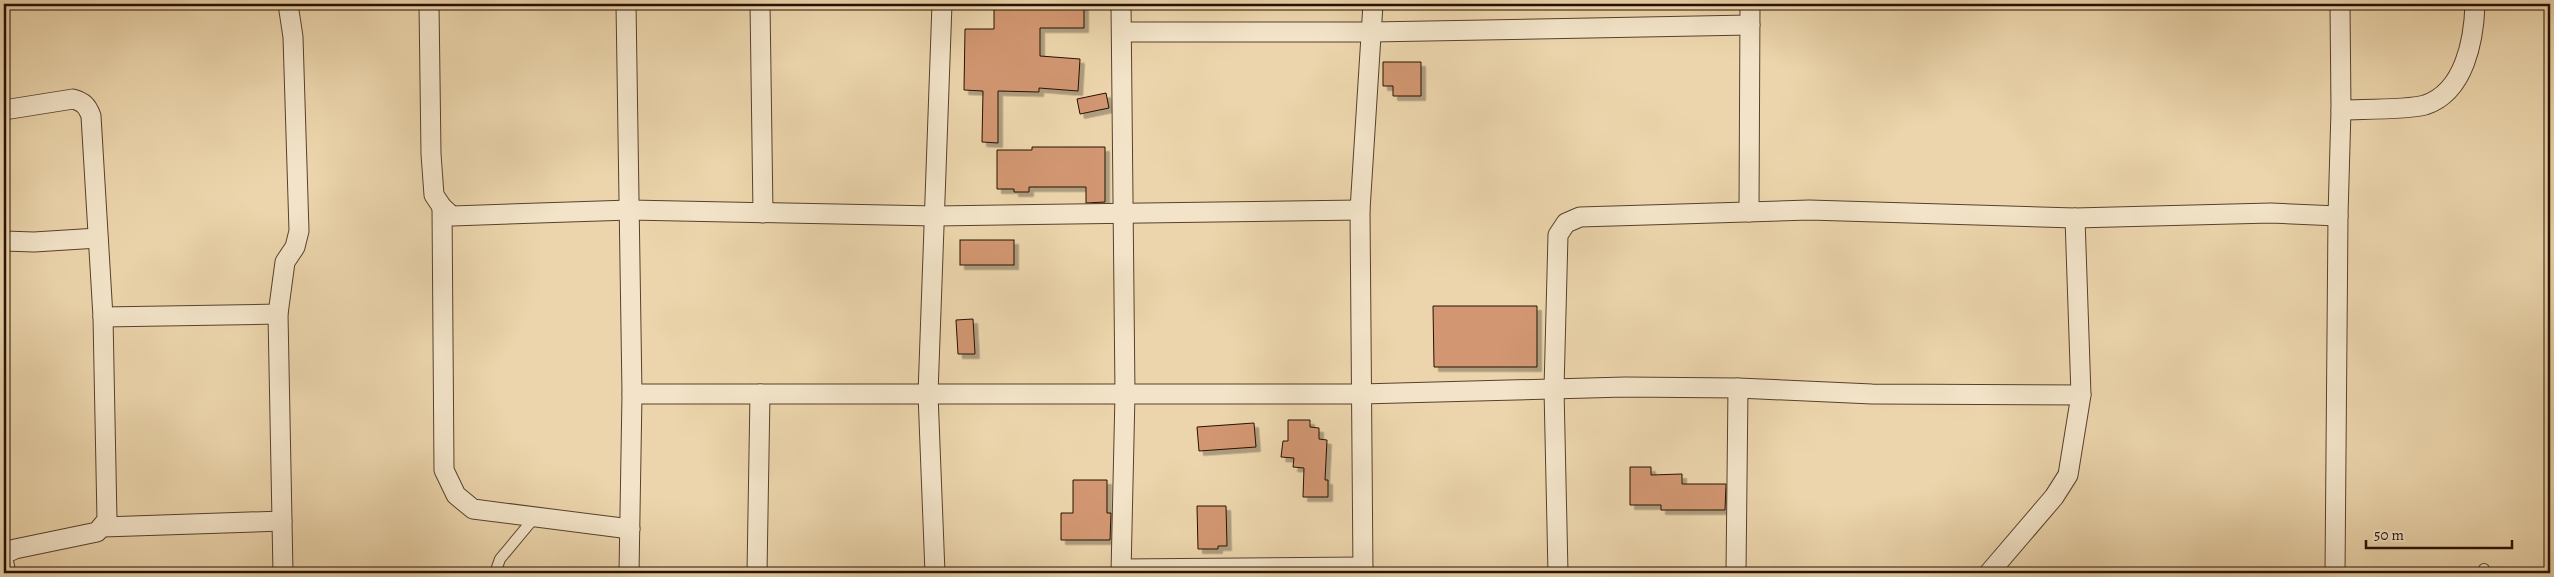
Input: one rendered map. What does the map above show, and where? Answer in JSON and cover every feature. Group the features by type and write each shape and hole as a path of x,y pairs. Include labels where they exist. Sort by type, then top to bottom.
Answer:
{"street":[{"path":"283,573 278,314 285,262 295,247 299,231 293,37 288,4"},
{"path":"429,4 434,195 442,208 452,216 630,210 936,216 1360,210"},
{"path":"626,4 632,394 629,573"},
{"path":"760,4 763,213"},
{"path":"935,573 928,394 936,216 942,4"},
{"path":"1121,4 1125,394 1121,571 1363,570 1360,210 1373,4"},
{"path":"1749,212 1750,4"},
{"path":"2331,570 2341,110 2340,4"},
{"path":"2341,110 2424,105 2448,92 2459,76 2467,52 2475,4"},
{"path":"1122,32 1372,32 1750,25"},
{"path":"4,110 73,99 83,102 91,116 104,317 107,520 97,532 15,549 4,554"},
{"path":"442,208 444,470 456,495 473,509 630,529"},
{"path":"1558,573 1554,389 1558,235 1566,223 1580,216 1809,210 2074,218 2271,213 2338,216"},
{"path":"1989,573 2054,497 2068,476 2081,395 2074,218"},
{"path":"4,240 34,242 98,238"},
{"path":"104,317 278,314"},
{"path":"632,394 1362,394 1554,389 1738,388 1872,394 2081,395"},
{"path":"1736,573 1738,388"},
{"path":"757,573 760,394"},
{"path":"102,527 282,521"},
{"path":"4,564 6,573"}],"lane":[{"path":"495,573 500,559 535,517"}],"building":[{"path":"994,4 1084,4 1084,28 1040,28 1040,56 1080,59 1078,91 1039,88 1039,92 998,91 998,143 982,142 983,91 964,90 965,29 994,29"},
{"path":"1383,62 1421,62 1421,96 1393,96 1393,86 1383,86"},
{"path":"1106,93 1109,108 1080,114 1077,99"},
{"path":"1032,147 1105,147 1105,202 1086,203 1086,187 1029,187 1029,192 1014,192 1014,189 997,189 997,150 1032,150"},
{"path":"960,240 1014,240 1014,265 960,265"},
{"path":"1433,306 1537,306 1537,367 1434,367"},
{"path":"973,319 975,354 958,354 956,320"},
{"path":"1288,420 1310,420 1310,427 1319,428 1319,439 1327,440 1325,480 1328,480 1328,497 1303,497 1304,468 1293,467 1294,458 1281,457 1283,441 1288,441"},
{"path":"1254,423 1256,447 1199,451 1197,427"},
{"path":"1630,467 1651,467 1651,475 1682,474 1682,484 1726,484 1725,510 1661,510 1661,505 1630,505"},
{"path":"1073,480 1107,480 1107,513 1111,513 1110,540 1061,540 1061,513 1073,513"},
{"path":"1197,506 1226,506 1227,546 1218,546 1218,549 1198,549"}]}
